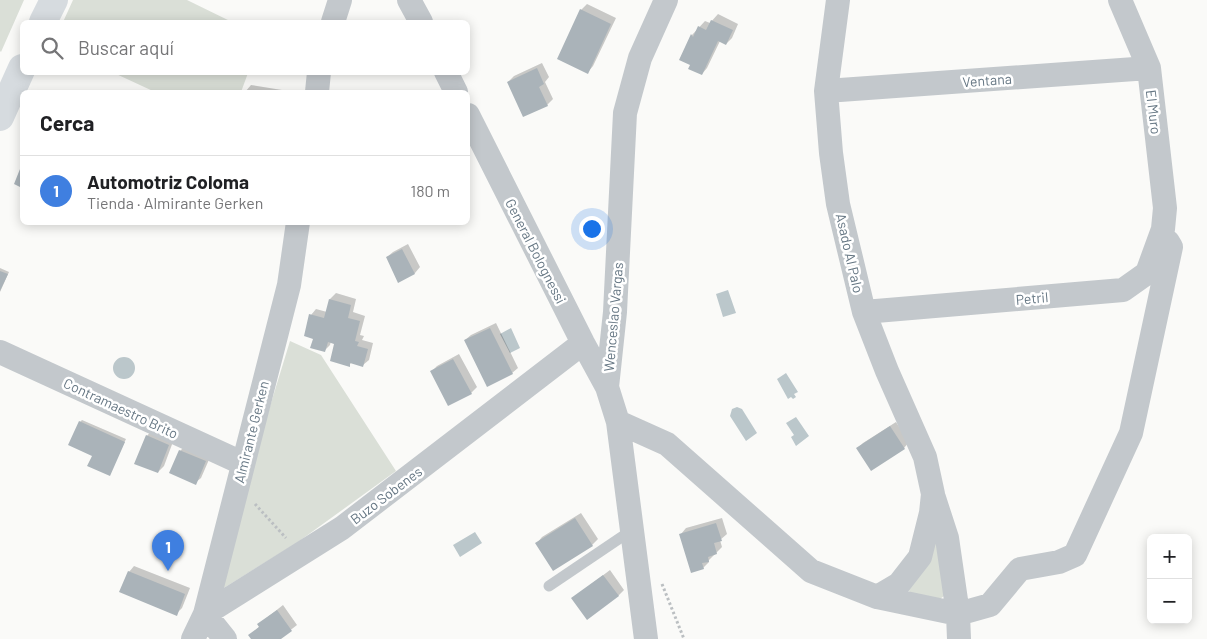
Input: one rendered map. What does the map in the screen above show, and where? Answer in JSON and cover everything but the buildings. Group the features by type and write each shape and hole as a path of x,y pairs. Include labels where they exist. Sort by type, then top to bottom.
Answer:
{"street":[{"path":"44,20 54,0"},
{"path":"335,20 340,0"},
{"path":"409,0 420,20"},
{"name":"Wenceslao Vargas","path":"646,639 618,422 607,387 615,312 625,113 640,58 666,0"},
{"name":"Asado Al Palo","path":"838,0 826,91 830,153 838,204 864,312 887,371 925,457 932,494 948,538 958,614 959,639"},
{"name":"El Muro","path":"1120,0 1149,68 1165,208 1163,229"},
{"name":"Ventana","path":"826,91 1149,68"},
{"path":"0,117 20,72"},
{"path":"317,90 320,75"},
{"path":"448,75 455,90"},
{"name":"General Bolognessi","path":"470,118 607,387"},
{"name":"Almirante Gerken","path":"193,639 205,614 289,285 298,225"},
{"path":"618,422 667,444 811,571 877,597 958,614 990,605 1020,569 1059,562 1075,555 1131,433 1171,247 1163,229"},
{"name":"Petril","path":"864,312 1123,290 1147,274 1163,229"},
{"name":"Buzo Sobenes","path":"205,614 342,528 583,343"},
{"name":"Contramaestro Brito","path":"0,352 240,474"},
{"name":"Asado Al Palo","path":"877,597 899,584 920,557 931,513 932,494"},
{"path":"205,614 225,639"}],"lane":[{"path":"549,586 632,530"}],"path":[{"path":"240,474 301,555"}],"shaded area":[{"path":"0,0 24,0 1,52 0,51"},
{"path":"73,0 187,0 228,20 64,20"},
{"path":"118,75 247,75 242,90 151,90"},
{"path":"728,290 736,313 723,317 716,294"},
{"path":"511,328 520,348 510,353 500,334"},
{"path":"290,341 321,355 396,471 298,542 219,591 245,488"},
{"path":"124,357 132,360 135,368 132,376 124,379 116,376 113,368 116,360"},
{"path":"786,373 798,392 794,394 796,397 793,399 791,397 788,399 777,379"},
{"path":"737,407 742,409 757,433 746,441 730,416 732,409"},
{"path":"796,417 809,436 796,446 791,437 794,435 786,423"},
{"path":"475,532 482,543 460,557 453,545"},
{"path":"939,536 947,594 934,603 910,594 908,586"}],"place":[{"name":"Automotriz Coloma","path":"168,571"}]}
